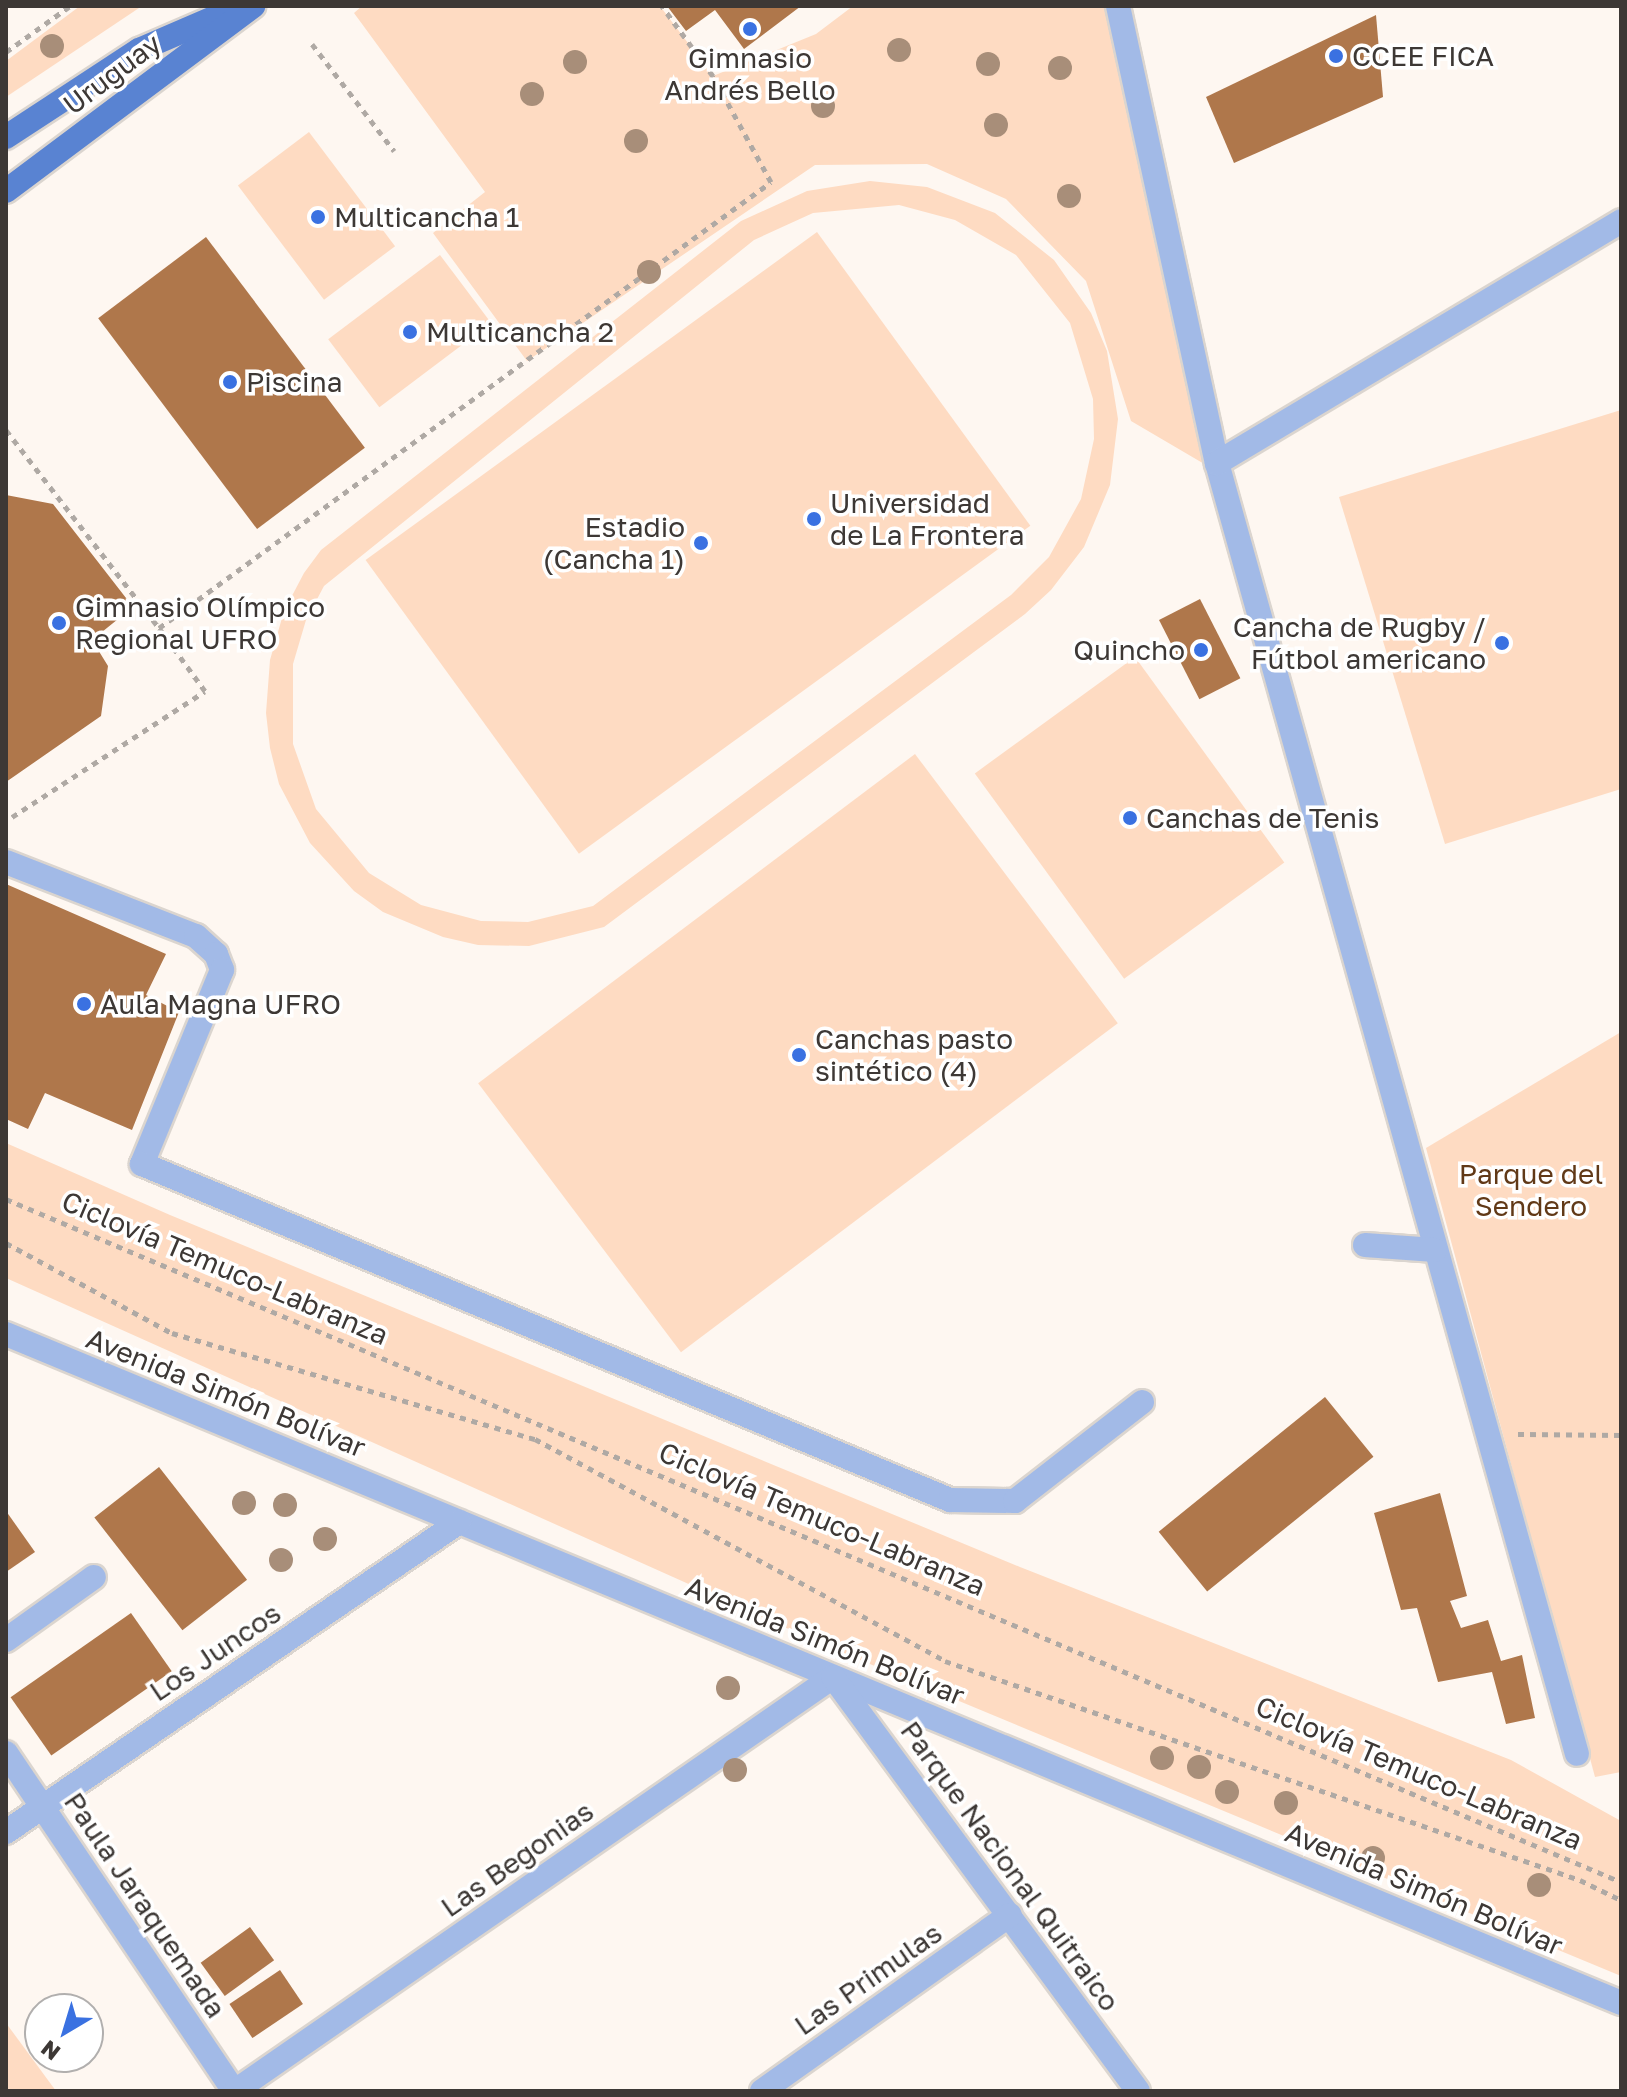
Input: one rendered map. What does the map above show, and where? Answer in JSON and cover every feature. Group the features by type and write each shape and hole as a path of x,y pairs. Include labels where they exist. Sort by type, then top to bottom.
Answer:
{"main road":[{"name":"Uruguay","path":"6,137 139,50 241,6"},
{"name":"Uruguay","path":"6,191 253,6"}],"street":[{"path":"1118,6 1217,463 1577,1754"},
{"path":"1217,463 1621,221"},
{"path":"6,862 196,936 216,954 222,970 142,1164 950,1500 1015,1501 1142,1402"},
{"path":"1365,1245 1435,1250"},
{"name":"Avenida Simón Bolívar","path":"6,1334 1621,2003"},
{"name":"Los Juncos","path":"6,1832 459,1522"},
{"path":"6,1640 94,1577"},
{"name":"Parque Nacional Quitraico","path":"833,1677 1138,2091"},
{"name":"Las Begonias","path":"234,2091 833,1677"},
{"name":"Paula Jaraquemada","path":"6,1753 234,2091"},
{"name":"Las Primulas","path":"762,2091 1010,1915"}],"path":[{"path":"6,52 70,6"},
{"path":"159,628 771,182 713,76 662,6"},
{"path":"312,44 394,151"},
{"path":"6,430 205,691 12,817"},
{"name":"Ciclovía Temuco-Labranza","path":"6,1199 1621,1882"},
{"path":"6,1243 172,1333 535,1439 945,1661 1580,1880 1621,1900"},
{"path":"1486,1433 1621,1435"}],"green space":[{"path":"80,6 142,6 6,97 6,61"},
{"path":"362,6 660,6 713,76 816,34 853,6 1106,6 1206,465 1131,421 1086,281 1006,199 927,164 815,165 527,361 433,233 485,192 354,13"},
{"name":"Multicancha 1","path":"309,132 395,246 324,300 238,186"},
{"path":"870,181 927,187 995,213 1054,260 1091,313 1107,351 1118,419 1110,485 1084,547 1051,590 1025,614 604,927 529,946 478,945 443,937 383,912 354,891 310,843 279,784 270,748 266,713 270,660 284,611 304,573 321,550 741,221 807,191","holes":["899,205 955,220 1016,255 1070,323 1093,399 1094,439 1081,499 1049,557 1011,595 593,906 528,922 481,921 421,905 369,873 316,809 293,744 293,664 306,620 324,586 754,240 813,213"]},
{"name":"Estadio (Cancha 1)","path":"817,232 1030,526 579,854 366,560"},
{"name":"Multicancha 2","path":"440,255 491,323 379,407 328,339"},
{"name":"Cancha de Rugby / Fútbol americano","path":"1621,410 1621,789 1445,844 1339,497"},
{"name":"Canchas de Tenis","path":"1135,657 1284,862 1124,979 975,773"},
{"name":"Canchas pasto sintético (4)","path":"915,754 1118,1023 681,1352 478,1083"},
{"name":"Parque del Sendero","path":"1621,1032 1621,1772 1595,1777 1426,1148"},
{"path":"6,1143 170,1215 1020,1567 1511,1760 1621,1821 1621,1976 829,1647 6,1278"},
{"path":"6,2023 24,2047 24,2073 43,2073 56,2091 6,2091"}],"building":[{"name":"Gimnasio Andrés Bello","path":"667,6 801,6 744,49 715,10 686,31"},
{"name":"CCEE FICA","path":"1376,15 1383,97 1234,163 1206,97"},
{"name":"Piscina","path":"206,237 365,448 257,529 98,318"},
{"name":"Gimnasio Olímpico Regional UFRO","path":"6,495 53,504 133,607 92,640 108,666 101,716 6,782"},
{"name":"Quincho","path":"1200,599 1240,678 1199,699 1159,620"},
{"name":"Aula Magna UFRO","path":"6,884 166,954 146,995 179,1012 132,1130 45,1093 28,1129 6,1119"},
{"path":"1325,1397 1373,1457 1207,1592 1159,1532"},
{"path":"159,1467 247,1580 182,1630 94,1517"},
{"path":"1440,1493 1467,1596 1450,1601 1461,1628 1488,1620 1501,1661 1522,1655 1535,1718 1506,1724 1492,1672 1438,1682 1417,1608 1401,1610 1374,1513"},
{"path":"6,1511 35,1552 6,1572"},
{"path":"131,1613 172,1671 51,1755 11,1697"},
{"path":"250,1927 274,1960 225,1996 201,1963"},
{"path":"280,1970 303,2004 252,2038 229,2004"}],"place":[{"name":"Gimnasio Andrés Bello","path":"750,29"},
{"name":"CCEE FICA","path":"1336,56"},
{"name":"Multicancha 1","path":"318,217"},
{"name":"Multicancha 2","path":"410,332"},
{"name":"Piscina","path":"230,382"},
{"name":"Universidad de La Frontera","path":"814,519"},
{"name":"Estadio (Cancha 1)","path":"701,543"},
{"name":"Gimnasio Olímpico Regional UFRO","path":"59,623"},
{"name":"Cancha de Rugby / Fútbol americano","path":"1502,643"},
{"name":"Quincho","path":"1201,650"},
{"name":"Canchas de Tenis","path":"1130,818"},
{"name":"Aula Magna UFRO","path":"84,1004"},
{"name":"Canchas pasto sintético (4)","path":"799,1055"}]}
